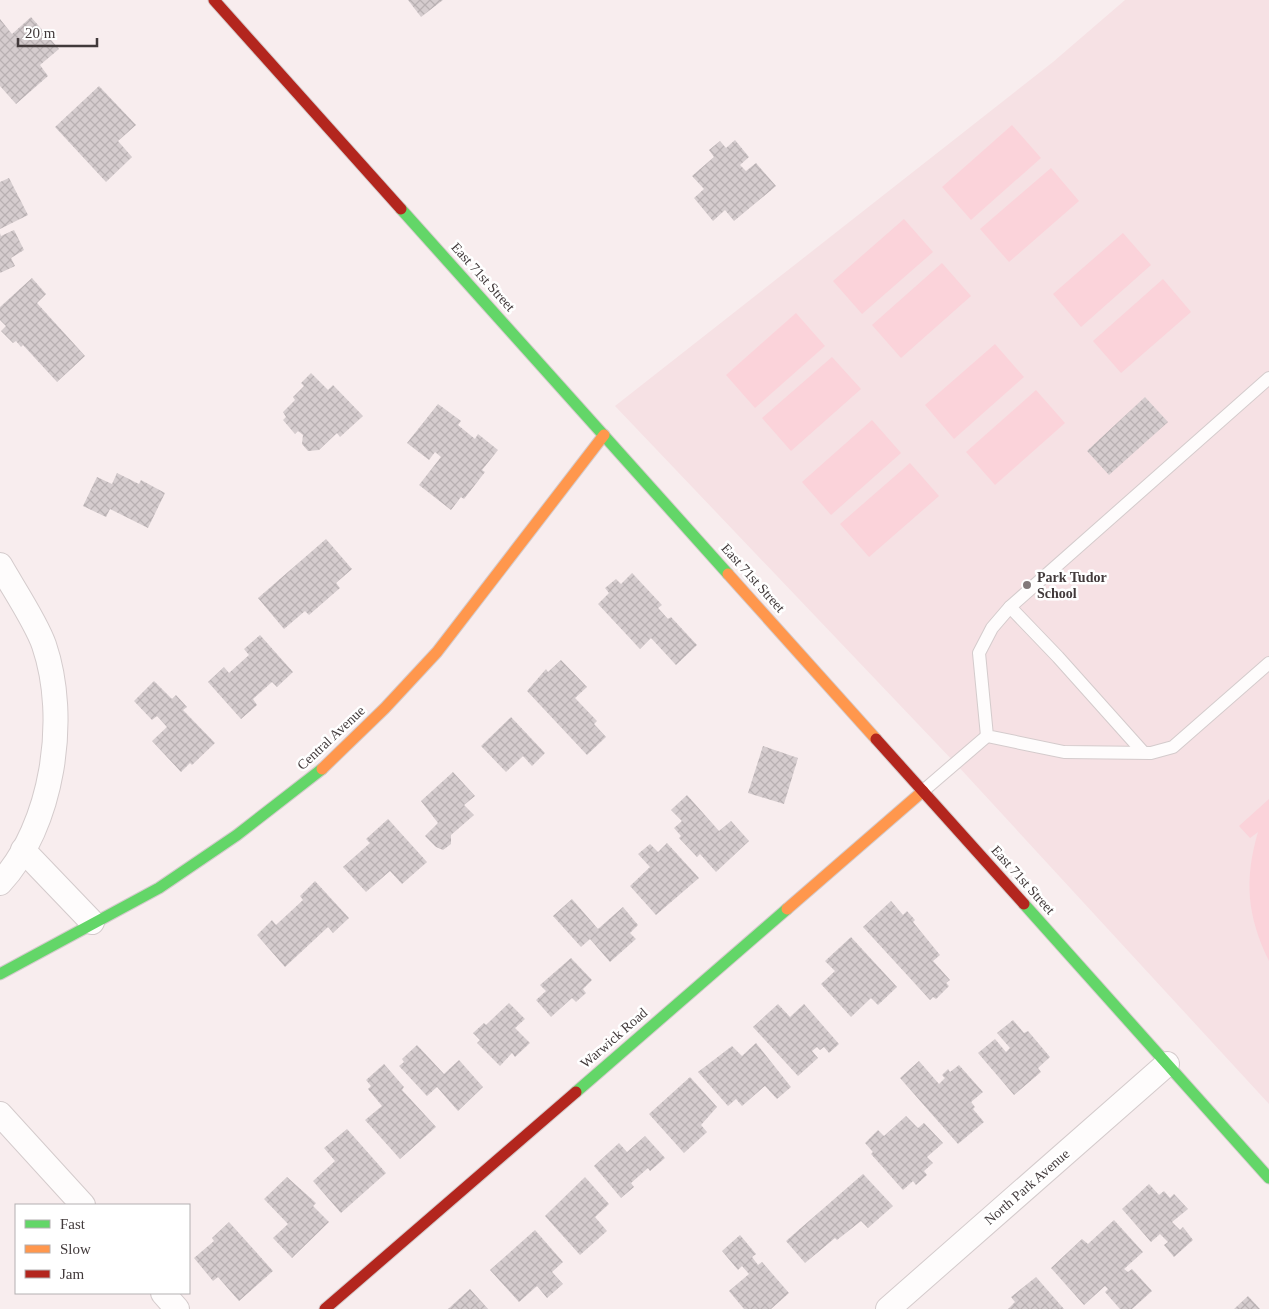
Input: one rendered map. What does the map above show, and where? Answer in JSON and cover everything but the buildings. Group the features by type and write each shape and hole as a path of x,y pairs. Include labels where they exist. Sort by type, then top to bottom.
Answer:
{"street":[{"name":"East 71st Street","path":"214,0 1269,1178"},
{"name":"Central Avenue","path":"0,974 92,922 158,888 230,840 290,795 353,740 437,652 604,435"},
{"path":"0,565 43,644 52,682 55,740 48,783 37,824 18,861 0,883"},
{"name":"Warwick Road","path":"325,1309 923,790"},
{"path":"23,850 92,922"},
{"name":"North Park Avenue","path":"888,1309 1167,1064"},
{"path":"0,1114 82,1204"},
{"path":"163,1294 177,1309"}],"lane":[{"path":"987,736 979,653 992,628 1010,607 1269,378"},
{"path":"1010,607 1058,656 1143,752"},
{"path":"987,736 1064,752 1151,753 1173,747 1269,663"},
{"path":"923,790 987,736"}],"shaded area":[{"name":"Park Tudor School","path":"1125,0 1269,0 1269,1104 956,764 615,406 1053,62"},
{"path":"1012,125 1041,158 971,220 942,187"},
{"path":"1051,168 1079,201 1009,262 980,229"},
{"path":"904,219 933,252 862,314 833,281"},
{"path":"1123,233 1151,265 1081,327 1053,294"},
{"path":"942,263 971,296 901,358 872,325"},
{"path":"1163,279 1191,312 1121,373 1093,341"},
{"path":"796,313 825,346 755,408 726,375"},
{"path":"995,344 1024,377 954,439 925,405"},
{"path":"832,357 861,389 791,451 762,418"},
{"path":"1036,390 1065,423 995,485 966,452"},
{"path":"872,420 901,453 831,515 802,482"},
{"path":"910,463 939,496 869,557 840,524"},
{"path":"1269,799 1269,961 1256,929 1250,898 1251,866 1258,832 1250,838 1239,826"}],"traffic: fast":[{"path":"401,209 728,574"},
{"path":"0,974 159,888 237,835 322,769"},
{"path":"1024,904 1269,1178"},
{"path":"576,1092 787,909"}],"traffic: slow":[{"path":"322,769 385,708 437,652 604,435"},
{"path":"728,574 876,739"},
{"path":"787,909 923,791"}],"traffic: jam":[{"path":"214,0 401,209"},
{"path":"876,739 1024,904"},
{"path":"325,1309 576,1092"}],"place":[{"name":"Park Tudor School","path":"1027,585"}]}
